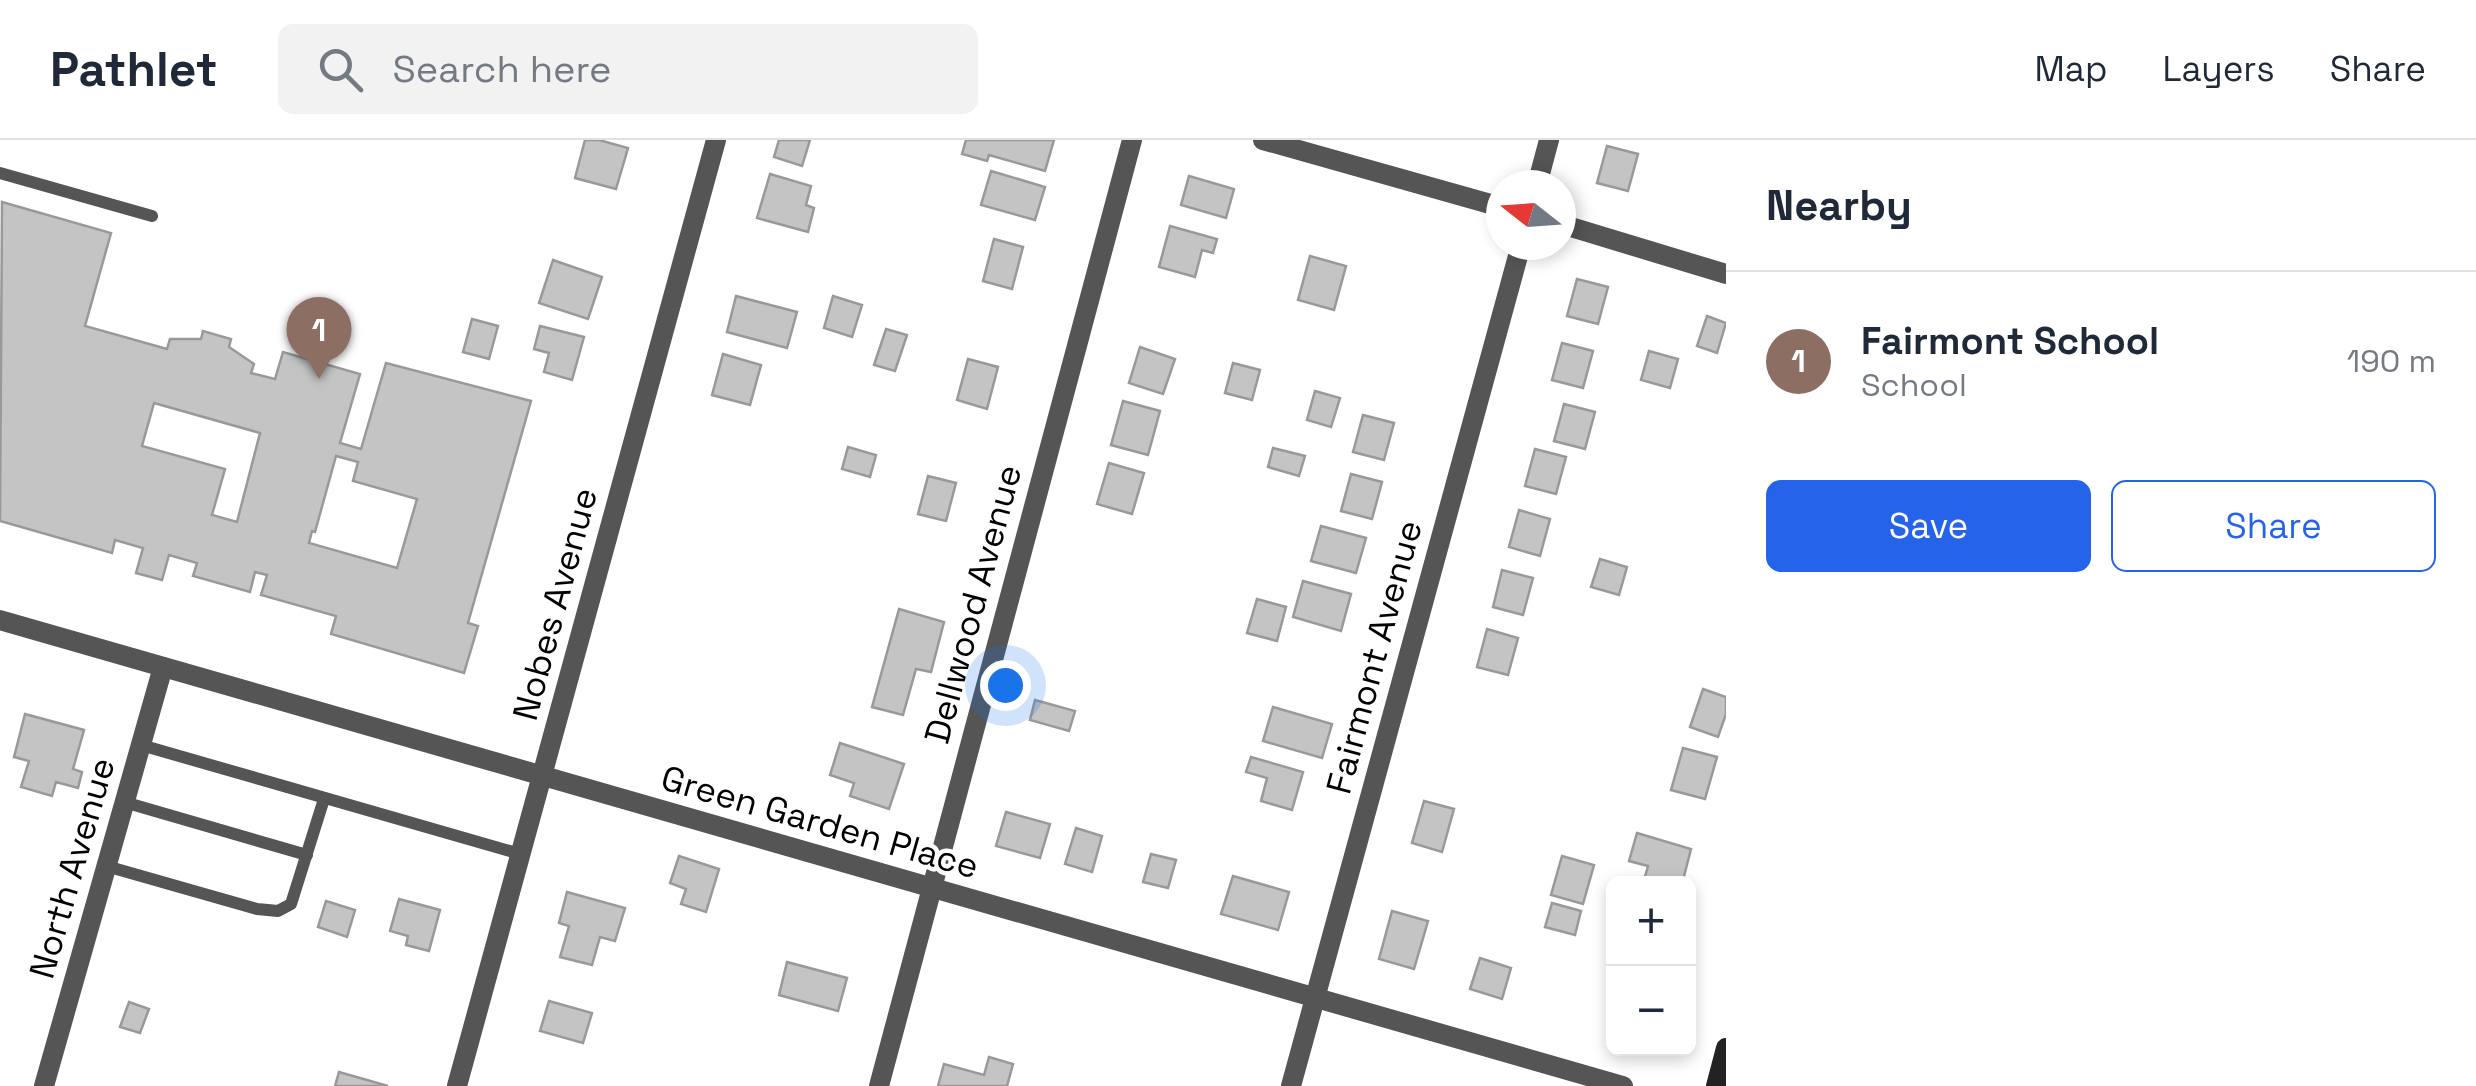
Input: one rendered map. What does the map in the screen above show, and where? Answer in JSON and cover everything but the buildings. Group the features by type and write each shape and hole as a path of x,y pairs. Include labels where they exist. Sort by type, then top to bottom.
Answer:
{"street":[{"name":"Nobes Avenue","path":"458,1086 716,140"},
{"name":"Dellwood Avenue","path":"878,1086 1132,140"},
{"path":"1263,140 1486,203"},
{"path":"1541,170 1549,140"},
{"path":"1576,229 1726,274"},
{"name":"Fairmont Avenue","path":"1291,1086 1517,260"},
{"name":"Green Garden Place","path":"0,620 1623,1086"},
{"name":"North Avenue","path":"44,1086 163,667"},
{"path":"1716,1086 1726,1048"}],"lane":[{"path":"0,173 152,216"},
{"path":"141,745 520,854"},
{"path":"106,866 257,909 278,911 291,904 324,799"},
{"path":"124,802 307,856"}],"place":[{"name":"Fairmont School","path":"319,379"}]}
